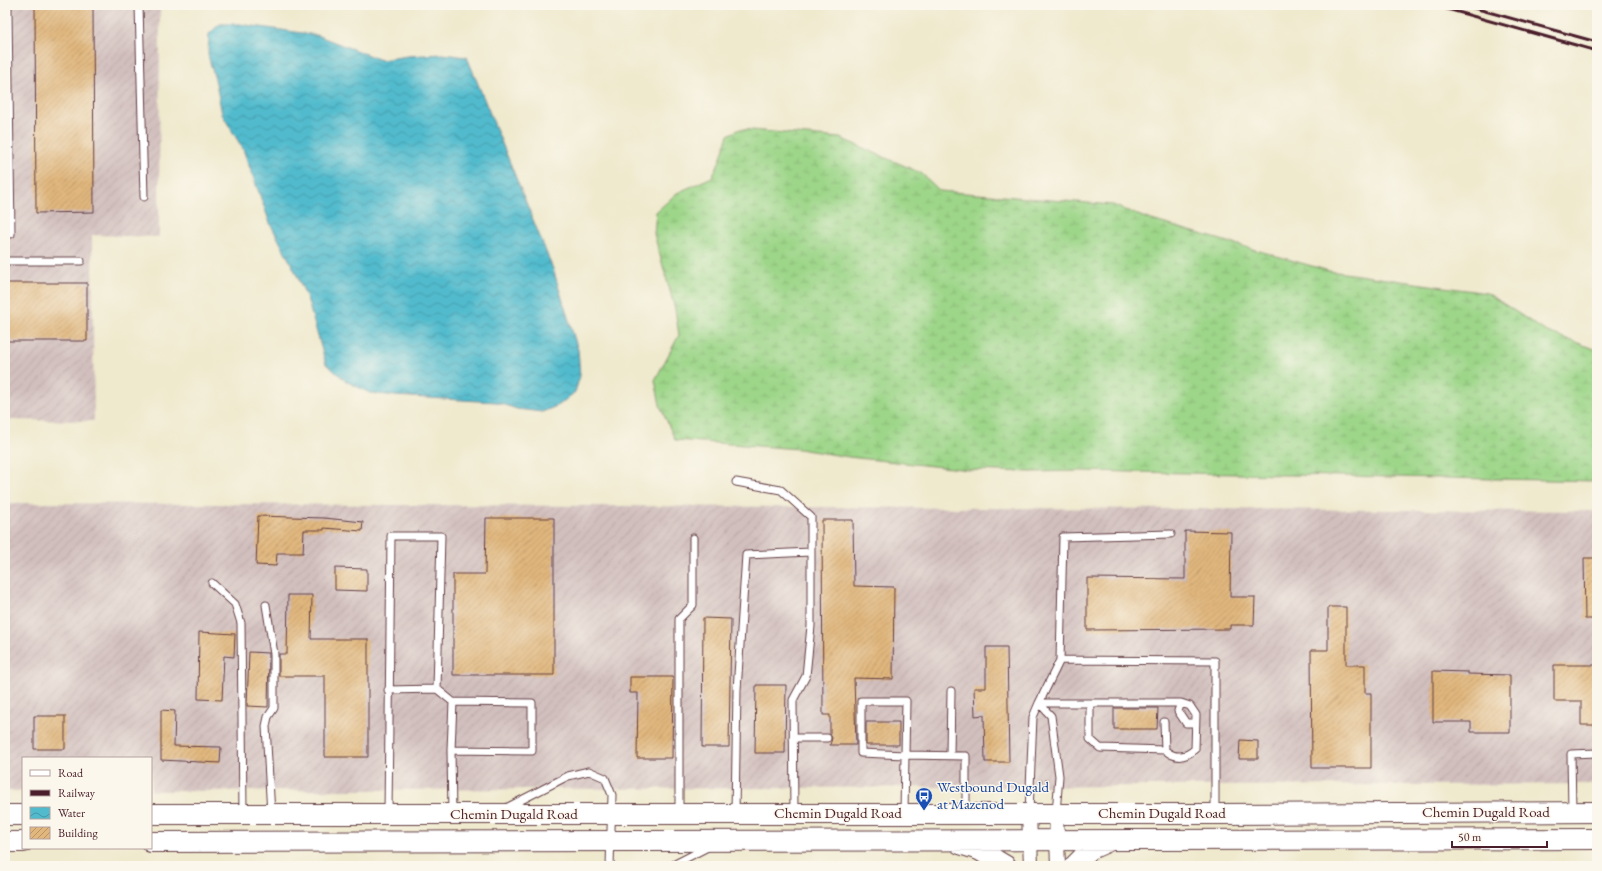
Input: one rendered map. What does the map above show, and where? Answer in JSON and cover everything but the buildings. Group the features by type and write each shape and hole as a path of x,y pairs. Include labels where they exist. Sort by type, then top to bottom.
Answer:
{"main road":[{"name":"Chemin Dugald Road","path":"152,814 1215,814 1597,812"},
{"path":"5,815 22,815"},
{"name":"Chemin Dugald Road","path":"152,842 611,842 940,839 1597,839"},
{"path":"940,839 979,850 1006,866"},
{"path":"1074,866 1091,849 1114,839"},
{"path":"5,842 22,842"}],"street":[{"path":"1029,813 1031,866"},
{"path":"1056,813 1058,866"}],"lane":[{"path":"8,5 6,13 11,234"},
{"path":"139,5 144,197"},
{"path":"5,261 81,261"},
{"path":"736,482 781,490 811,517 811,626 806,676 793,700 794,813"},
{"path":"1029,813 1033,716 1060,660 1063,537 1171,534"},
{"path":"388,814 388,690 391,536 441,536 437,689"},
{"path":"679,814 679,619 693,606 693,538"},
{"path":"735,813 737,690 746,555 811,552"},
{"path":"212,583 235,604 241,624 243,814"},
{"path":"266,605 274,654 274,708 268,716 266,726 271,814"},
{"path":"1060,660 1214,661 1215,814"},
{"path":"388,690 437,689 453,702 532,703 532,751 451,750"},
{"path":"950,755 951,690"},
{"path":"904,813 905,755 906,701 861,701 861,753 905,755 966,756 966,813"},
{"path":"452,814 451,750 453,702"},
{"path":"1040,703 1181,703 1190,706 1196,716 1195,749 1189,755 1180,758 1170,755 1165,750 1164,722"},
{"path":"1040,703 1052,716 1059,776 1056,813"},
{"path":"1090,703 1090,739 1100,748 1165,750"},
{"path":"1181,703 1178,711 1186,724 1195,723"},
{"path":"793,738 827,738"},
{"path":"1572,812 1571,754 1597,753"},
{"path":"497,814 568,776 589,771 605,778 612,795 610,866"},
{"path":"671,866 721,840"}],"path":[{"path":"1039,781 1050,781"},
{"path":"5,865 30,866"}],"shaded area":[{"path":"5,5 160,5 159,237 92,235 94,421 5,420"},
{"path":"5,503 1597,511 1597,784 152,791 152,757 22,757 22,791 5,791"}],"green space":[{"path":"740,129 840,138 921,173 940,191 1113,205 1148,219 1329,271 1487,293 1545,331 1597,350 1597,481 970,470 849,457 799,449 675,440 660,405 655,380 679,335 675,309 654,234 656,212 677,193 712,177 720,160 728,135"}],"water":[{"path":"220,24 239,24 316,35 381,60 408,56 443,54 467,57 553,269 578,350 580,376 575,392 559,405 542,412 517,409 496,402 395,396 370,393 346,381 326,364 307,298 270,223 243,149 222,114 216,83 208,55 209,34"}],"railway":[{"path":"1433,5 1597,51"},
{"path":"1463,5 1597,42"}],"place":[{"name":"Westbound Dugald at Mazenod","path":"924,811"}]}
